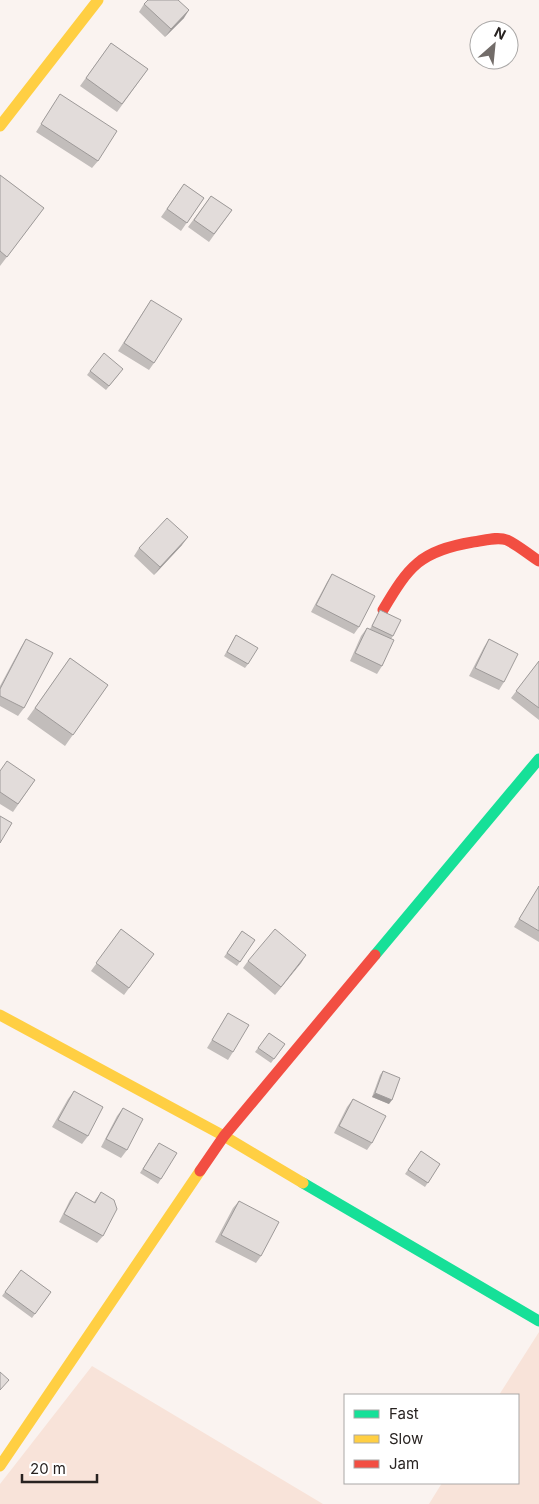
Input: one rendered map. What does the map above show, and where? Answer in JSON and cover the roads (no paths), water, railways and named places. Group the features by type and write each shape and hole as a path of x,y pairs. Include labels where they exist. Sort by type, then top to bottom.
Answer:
{"street":[{"path":"0,126 98,0"},
{"path":"383,610 410,569 427,555 458,545 493,539 506,540 539,561"},
{"path":"0,1466 224,1136 539,759"},
{"path":"0,1016 224,1136 539,1321"}]}
